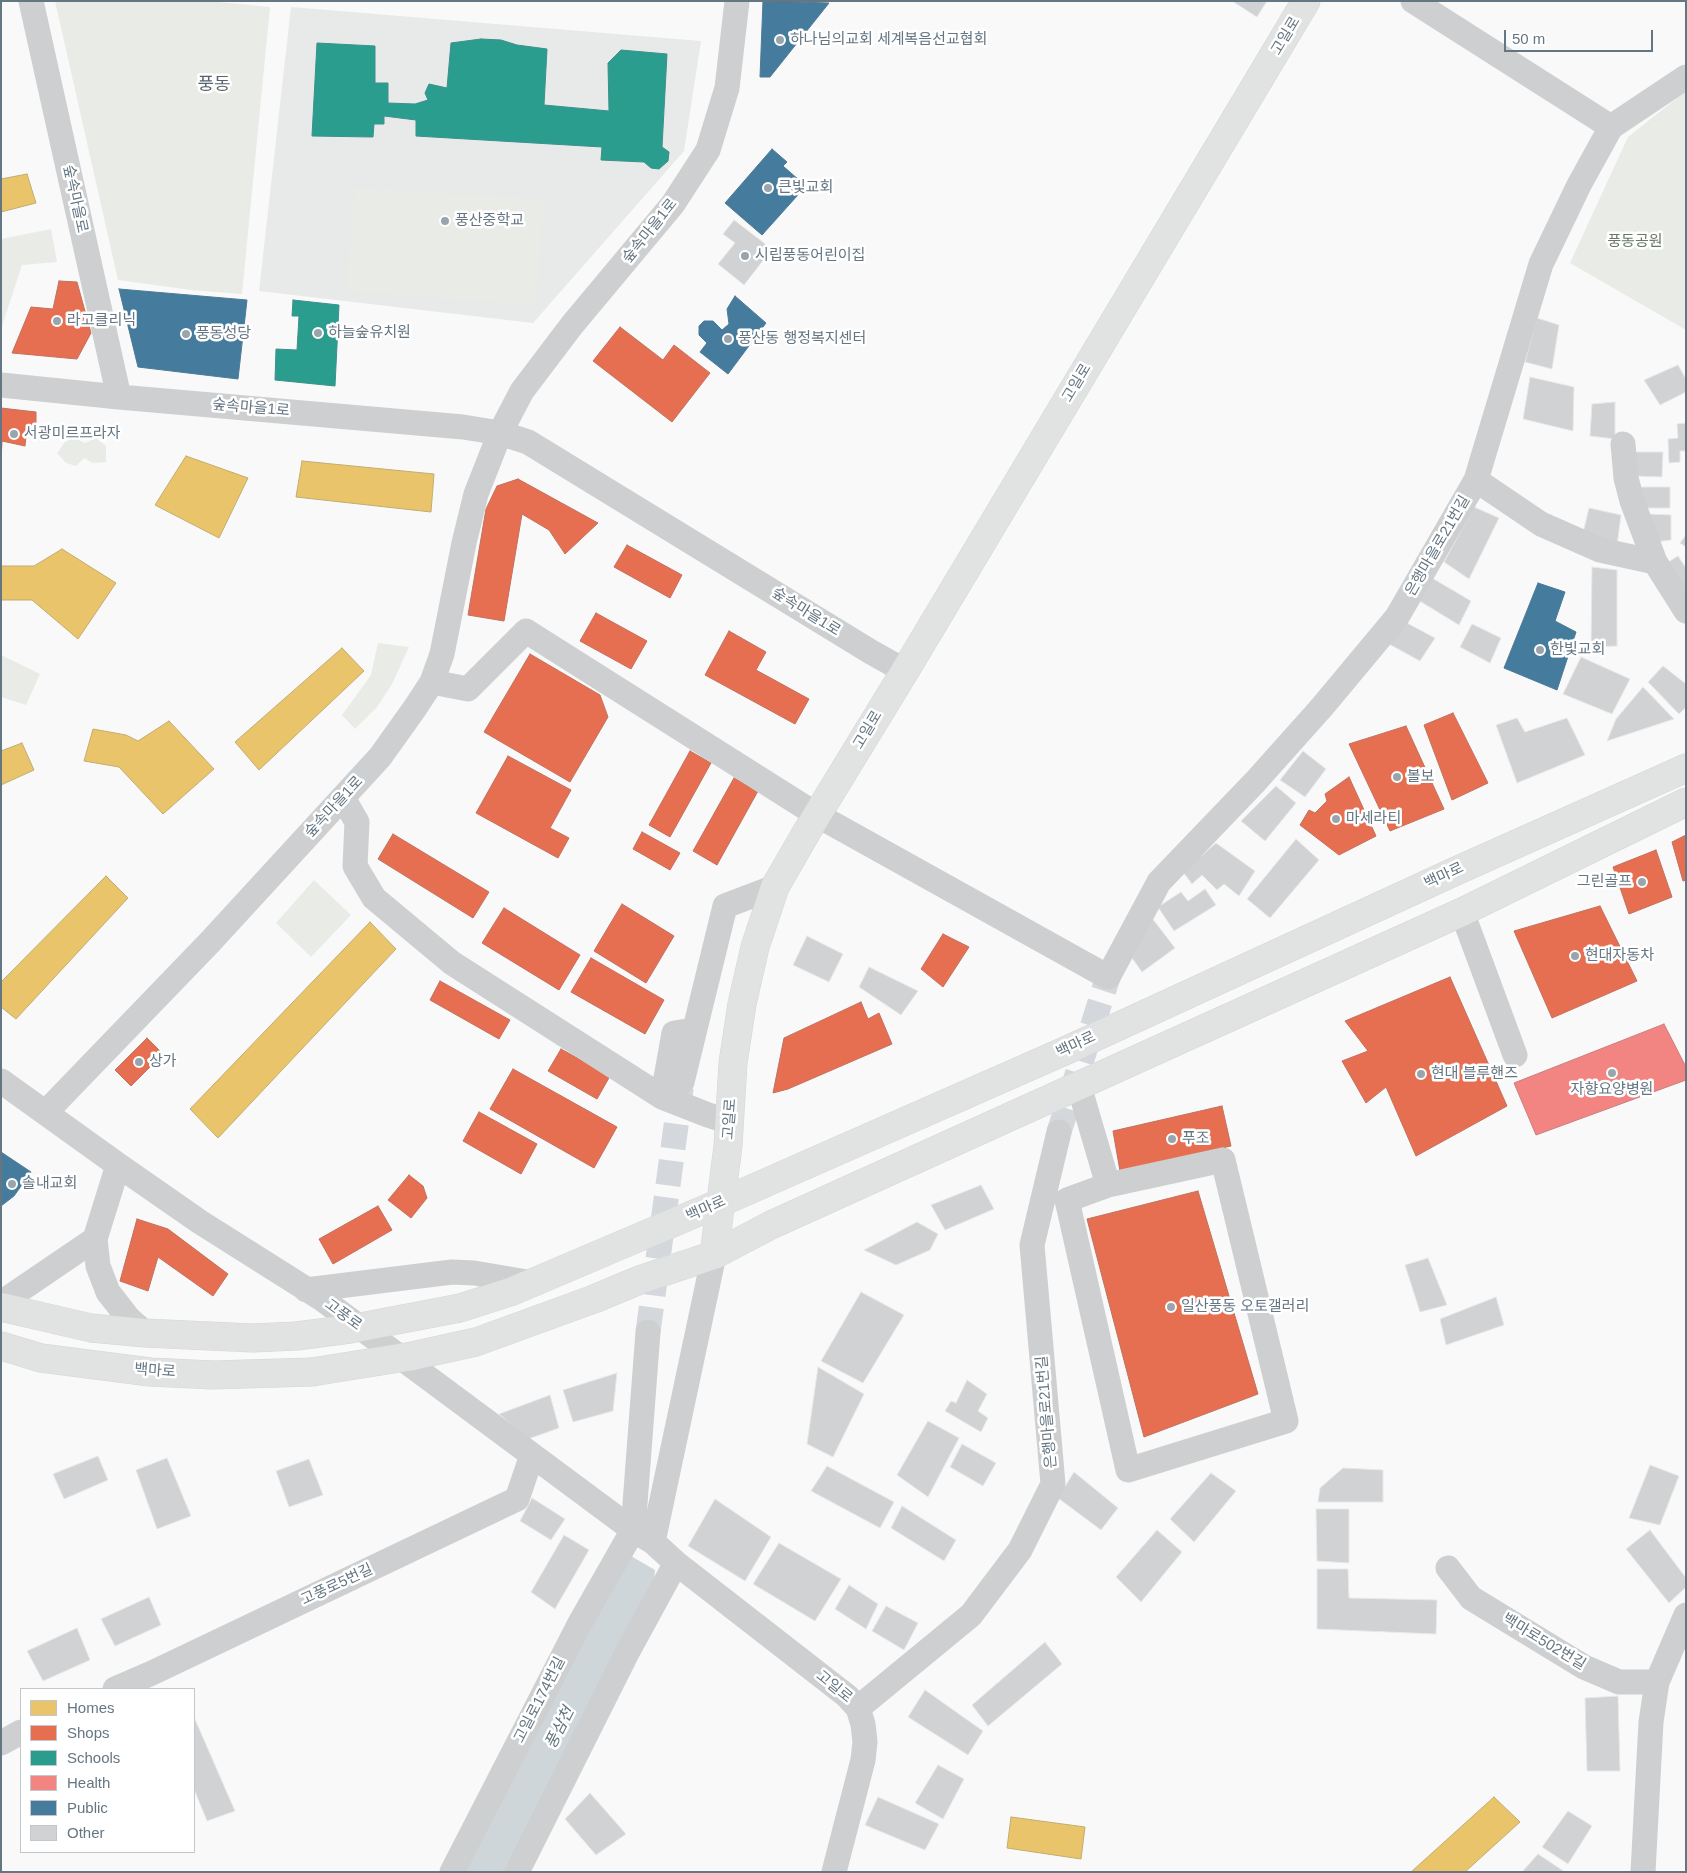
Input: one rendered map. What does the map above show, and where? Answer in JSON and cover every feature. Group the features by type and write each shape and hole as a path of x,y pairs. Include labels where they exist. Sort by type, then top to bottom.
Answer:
{"main road":[{"name":"고일로","path":"714,1255 722,1202 730,1122 733,1063 742,1004 755,947 775,887 1306,1"},
{"name":"백마로","path":"145,1333 254,1338 297,1336 350,1329 460,1308 513,1291 722,1202 1067,1050 1456,871 1686,768"},
{"path":"714,1255 771,1225 1462,912 1686,802"},
{"name":"백마로","path":"1,1346 41,1358 150,1372 213,1375 312,1372 412,1356 476,1342 594,1300 642,1279 714,1255"},
{"path":"1,1307 91,1328 145,1333"}],"street":[{"name":"숲속마을로","path":"31,1 119,397"},
{"name":"숲속마을1로","path":"46,1112 210,942 380,757 416,708 432,682 442,654 464,543 476,494 500,433 522,390 572,325 673,204 708,150 727,88 737,1"},
{"path":"1413,1 1611,127"},
{"name":"은행마을로21번길","path":"817,815 1108,977 1159,882 1255,782 1322,707 1397,617 1476,480 1541,264 1579,185 1611,127 1686,77"},
{"name":"숲속마을1로","path":"1,385 463,427 500,433 528,442 905,671"},
{"path":"1623,444 1626,478 1632,500 1655,562 1686,611"},
{"path":"1476,480 1541,524 1600,550 1655,562"},
{"path":"432,682 468,689 526,632 817,815"},
{"path":"342,798 357,822 355,866 374,898 452,963 662,1097 730,1122"},
{"path":"682,1082 725,906 775,887"},
{"path":"1462,912 1515,1055"},
{"path":"662,1097 674,1033 694,1030"},
{"name":"고풍로","path":"1,1081 200,1222 322,1300 643,1536 676,1563"},
{"path":"1079,1086 1108,1185"},
{"name":"은행마을로21번길","path":"858,1708 970,1615 1020,1550 1053,1484 1032,1245 1058,1132"},
{"path":"1223,1160 1286,1421 1128,1470 1067,1200 1108,1185 1223,1160"},
{"path":"118,1165 95,1240 98,1266 108,1292 129,1319 145,1333"},
{"path":"1,1303 95,1240"},
{"name":"고일로","path":"643,1536 714,1255"},
{"path":"306,1290 452,1272 474,1273 534,1283"},
{"path":"643,1536 648,1332"},
{"name":"고풍로5번길","path":"117,1688 517,1499 532,1455"},
{"name":"고일로174번길","path":"452,1872 580,1623 643,1536"},
{"path":"517,1872 624,1660 676,1563"},
{"name":"고일로","path":"676,1563 847,1696 858,1708 863,1724 865,1742 863,1760 834,1872"},
{"name":"백마로502번길","path":"1448,1568 1471,1598 1584,1667 1619,1682 1657,1682"},
{"path":"1643,1872 1651,1722 1657,1682 1686,1615"},
{"path":"1,1743 20,1733"}],"shaded area":[{"name":"풍산중학교","path":"291,7 701,41 684,151 533,323 259,291"}],"green space":[{"path":"55,1 208,1 270,7 242,294 191,290 118,280"},
{"name":"풍동공원","path":"1686,91 1686,330 1570,263 1628,137"},
{"path":"354,188 544,199 537,306 346,291"},
{"path":"51,229 57,262 22,265 1,329 1,239"},
{"path":"74,438 85,443 96,438 106,446 106,462 93,463 84,458 76,466 66,463 57,453 65,442"},
{"path":"378,643 409,647 392,684 377,707 355,729 342,715 371,675"},
{"path":"1,655 40,674 26,705 1,697"},
{"path":"314,880 351,915 311,957 276,923"}],"water":[{"name":"풍삼천","path":"624,1552 655,1570 653,1590 507,1872 460,1872"}],"building: Homes":[{"path":"27,174 36,203 1,212 1,179"},
{"path":"186,456 248,478 219,538 155,505"},
{"path":"302,461 434,474 431,512 296,497"},
{"path":"62,549 116,583 78,639 32,600 1,600 1,566 34,566"},
{"path":"342,648 364,671 259,770 235,742"},
{"path":"169,721 214,769 163,814 119,767 84,761 93,729 126,735 138,741"},
{"path":"22,743 34,770 1,785 1,751"},
{"path":"106,876 128,898 16,1019 1,1007 1,982"},
{"path":"370,922 396,949 218,1138 190,1109"},
{"path":"1494,1797 1520,1822 1465,1872 1411,1872"},
{"path":"1011,1817 1085,1827 1081,1859 1007,1848"}],"building: Shops":[{"name":"라고클리닉","path":"59,281 77,282 91,333 77,359 12,353 31,307 53,309"},
{"path":"620,327 663,360 674,345 710,373 672,422 593,361"},
{"name":"서광미르프라자","path":"1,408 36,412 36,428 27,427 25,446 2,441 1,460"},
{"path":"518,479 598,523 565,554 549,530 522,514 504,621 468,615 486,509 497,486"},
{"path":"627,545 682,575 670,598 614,567"},
{"path":"596,613 647,641 631,669 580,641"},
{"path":"729,631 766,652 756,670 809,699 795,724 705,675"},
{"path":"530,654 600,695 608,717 570,782 484,732"},
{"path":"1453,713 1488,783 1452,800 1424,725"},
{"name":"볼보","path":"1406,726 1444,809 1390,831 1349,744"},
{"path":"690,751 711,763 670,837 649,825"},
{"path":"508,756 571,790 550,828 569,838 558,858 476,813"},
{"name":"마세라티","path":"1349,777 1376,836 1339,855 1300,825 1309,810 1315,813 1327,801 1325,794"},
{"path":"734,778 758,791 717,865 693,851"},
{"path":"642,832 680,853 670,870 633,849"},
{"path":"393,834 489,892 473,918 378,859"},
{"path":"1686,835 1686,880 1683,881 1672,842"},
{"name":"그린골프","path":"1656,850 1672,897 1629,914 1613,867"},
{"path":"622,904 674,936 646,983 594,951"},
{"name":"현대자동차","path":"1600,906 1637,981 1552,1018 1514,931"},
{"path":"504,908 580,955 559,990 482,943"},
{"path":"943,934 969,947 943,987 921,969"},
{"path":"591,958 664,1000 645,1034 571,992"},
{"name":"현대 블루핸즈","path":"1450,977 1507,1106 1416,1156 1386,1087 1366,1103 1342,1061 1368,1051 1345,1021"},
{"path":"440,981 510,1020 499,1039 430,1000"},
{"path":"861,1002 868,1019 879,1013 892,1044 788,1089 773,1093 784,1038"},
{"name":"상가","path":"147,1038 163,1054 131,1086 115,1070"},
{"path":"561,1049 610,1076 597,1099 548,1071"},
{"path":"513,1069 617,1127 594,1168 490,1109"},
{"name":"푸조","path":"1222,1106 1231,1146 1120,1171 1113,1131"},
{"path":"479,1112 537,1144 521,1174 463,1141"},
{"path":"409,1175 423,1186 427,1198 411,1218 388,1200"},
{"name":"일산풍동 오토갤러리","path":"1198,1191 1258,1394 1144,1437 1087,1219"},
{"path":"378,1206 392,1230 333,1264 319,1239"},
{"path":"137,1219 168,1229 228,1274 213,1296 158,1257 148,1291 120,1281"}],"building: Schools":[{"path":"481,39 501,40 517,45 547,49 544,105 609,111 608,63 621,50 667,54 662,147 669,152 668,161 659,169 651,168 644,162 601,160 602,147 416,136 416,120 384,116 384,124 374,124 373,137 312,136 317,43 375,46 375,83 388,83 388,103 415,104 428,100 425,93 429,84 447,88 451,43"},
{"name":"하늘숲유치원","path":"293,300 339,305 335,386 275,380 276,349 297,350 299,316 292,316"}],"building: Health":[{"name":"자향요양병원","path":"1664,1024 1686,1067 1686,1080 1536,1135 1514,1083"}],"building: Public":[{"name":"하나님의교회 세계복음선교협회","path":"763,1 829,3 770,77 760,77"},
{"name":"큰빛교회","path":"772,149 787,162 783,166 799,180 797,196 762,235 725,203"},
{"name":"풍동성당","path":"119,289 247,300 238,379 138,367"},
{"name":"풍산동 행정복지센터","path":"735,296 766,323 728,374 700,352 707,343 699,335 699,326 704,321 713,321 722,330 729,324 727,309"},
{"name":"한빛교회","path":"1538,583 1565,592 1555,621 1576,632 1557,690 1504,668"},
{"name":"솔내교회","path":"1,1152 31,1172 14,1196 1,1206"}],"building: Other":[{"path":"1232,1 1267,1 1257,17"},
{"name":"시립풍동어린이집","path":"734,220 772,249 744,285 718,264 735,243 723,234"},
{"path":"1537,318 1559,325 1552,369 1525,362"},
{"path":"1678,365 1686,379 1686,392 1660,405 1644,380"},
{"path":"1530,377 1574,387 1573,431 1523,419"},
{"path":"1615,402 1615,439 1590,436 1592,404"},
{"path":"1686,423 1686,451 1680,451 1680,462 1669,463 1668,439 1678,438 1677,424"},
{"path":"1635,452 1663,452 1662,477 1636,476"},
{"path":"1639,487 1670,487 1670,508 1644,508"},
{"path":"1474,507 1499,518 1469,579 1444,562"},
{"path":"1589,508 1621,515 1617,546 1583,533"},
{"path":"1649,514 1671,515 1671,540 1655,542"},
{"path":"1686,535 1686,547 1680,543"},
{"path":"1678,556 1686,568 1686,597 1665,564"},
{"path":"1592,567 1617,570 1617,646 1591,647"},
{"path":"1432,578 1471,601 1459,625 1418,600"},
{"path":"1405,622 1435,638 1420,661 1389,644"},
{"path":"1472,624 1501,638 1490,663 1460,647"},
{"path":"1581,657 1630,679 1612,714 1563,694"},
{"path":"1663,666 1686,684 1686,707 1679,714 1648,682"},
{"path":"1643,687 1674,719 1607,741 1616,719"},
{"path":"1517,718 1525,732 1567,718 1585,755 1517,783 1496,725"},
{"path":"1303,751 1326,769 1305,797 1280,780"},
{"path":"1276,786 1296,803 1265,841 1241,821"},
{"path":"1296,839 1319,860 1270,918 1247,899"},
{"path":"1216,843 1255,871 1239,896 1224,884 1217,890 1202,875 1192,884 1183,872"},
{"path":"1205,889 1216,905 1174,931 1158,907 1181,892 1188,901"},
{"path":"1152,918 1175,948 1142,972 1132,958"},
{"path":"807,936 843,954 829,982 793,965"},
{"path":"869,967 918,991 901,1015 859,987"},
{"path":"981,1185 994,1209 945,1230 931,1205"},
{"path":"917,1222 938,1234 930,1250 896,1265 864,1250"},
{"path":"1428,1258 1447,1305 1420,1312 1405,1265"},
{"path":"861,1292 904,1315 863,1383 821,1361"},
{"path":"1496,1297 1504,1325 1446,1345 1440,1319"},
{"path":"818,1367 864,1394 833,1457 807,1444"},
{"path":"617,1373 613,1411 573,1422 563,1390"},
{"path":"967,1380 987,1394 978,1411 988,1418 981,1432 945,1411 951,1401 956,1403"},
{"path":"550,1395 559,1428 528,1439 499,1414"},
{"path":"928,1421 959,1438 928,1497 897,1475"},
{"path":"962,1444 996,1463 983,1486 950,1467"},
{"path":"98,1456 108,1480 64,1499 53,1474"},
{"path":"167,1458 191,1516 157,1529 136,1470"},
{"path":"309,1459 323,1495 289,1507 276,1471"},
{"path":"1650,1465 1679,1476 1660,1525 1629,1518"},
{"path":"827,1466 894,1502 880,1528 811,1491"},
{"path":"1343,1468 1383,1470 1383,1502 1318,1502 1320,1488"},
{"path":"1074,1472 1118,1508 1101,1530 1058,1498"},
{"path":"1211,1473 1236,1491 1194,1542 1170,1519"},
{"path":"532,1498 565,1519 551,1540 520,1521"},
{"path":"715,1499 771,1537 745,1581 688,1546"},
{"path":"902,1506 956,1540 944,1561 891,1528"},
{"path":"1316,1509 1349,1509 1349,1563 1317,1561"},
{"path":"1157,1530 1182,1552 1141,1602 1116,1577"},
{"path":"1650,1530 1686,1578 1686,1587 1669,1603 1626,1549"},
{"path":"564,1535 589,1550 555,1609 531,1592"},
{"path":"779,1543 841,1579 815,1621 753,1584"},
{"path":"1317,1569 1348,1569 1349,1598 1437,1600 1436,1634 1317,1629"},
{"path":"849,1585 878,1604 866,1629 835,1609"},
{"path":"149,1597 161,1625 115,1646 101,1619"},
{"path":"886,1606 918,1623 904,1650 872,1631"},
{"path":"77,1628 90,1660 43,1681 27,1651"},
{"path":"1045,1642 1062,1664 988,1726 972,1705"},
{"path":"925,1690 983,1731 968,1755 908,1717"},
{"path":"1618,1696 1620,1771 1587,1771 1585,1698"},
{"path":"195,1719 235,1811 207,1821 195,1791"},
{"path":"938,1765 964,1779 943,1819 915,1803"},
{"path":"590,1793 626,1834 596,1855 565,1819"},
{"path":"878,1797 939,1824 925,1850 865,1825"},
{"path":"1568,1811 1592,1826 1568,1864 1542,1847"},
{"path":"1538,1854 1565,1872 1522,1872"}],"tunnel":[{"path":"1059,1132 1108,977"},
{"path":"648,1332 682,1082"}],"place":[{"name":"하나님의교회 세계복음선교협회","path":"780,40"},
{"name":"큰빛교회","path":"768,188"},
{"name":"풍산중학교","path":"445,221"},
{"name":"시립풍동어린이집","path":"745,256"},
{"name":"라고클리닉","path":"57,321"},
{"name":"하늘숲유치원","path":"318,333"},
{"name":"풍동성당","path":"186,334"},
{"name":"풍산동 행정복지센터","path":"728,339"},
{"name":"서광미르프라자","path":"14,434"},
{"name":"한빛교회","path":"1540,650"},
{"name":"볼보","path":"1397,777"},
{"name":"마세라티","path":"1336,819"},
{"name":"그린골프","path":"1642,882"},
{"name":"현대자동차","path":"1575,956"},
{"name":"상가","path":"139,1062"},
{"name":"자향요양병원","path":"1612,1073"},
{"name":"현대 블루핸즈","path":"1421,1074"},
{"name":"푸조","path":"1172,1139"},
{"name":"솔내교회","path":"12,1184"},
{"name":"일산풍동 오토갤러리","path":"1171,1307"}],"district":[{"name":"풍동","path":"214,85"}]}
